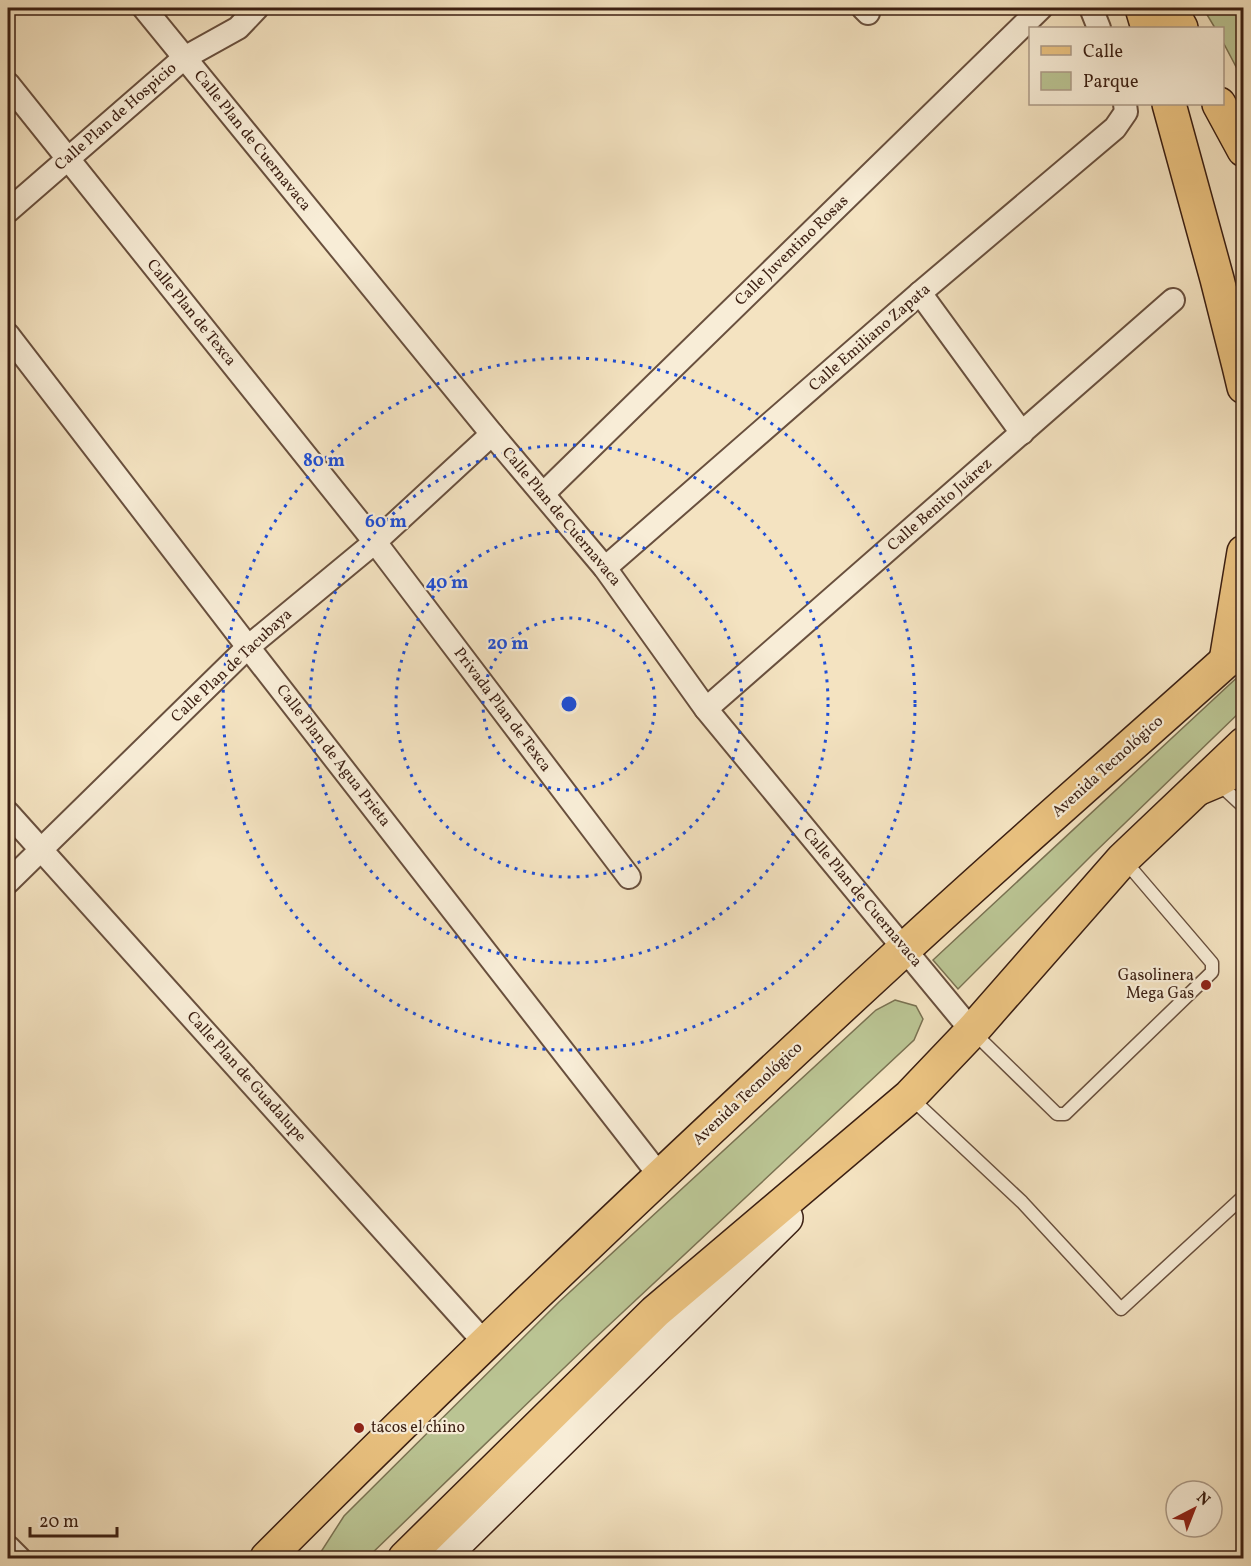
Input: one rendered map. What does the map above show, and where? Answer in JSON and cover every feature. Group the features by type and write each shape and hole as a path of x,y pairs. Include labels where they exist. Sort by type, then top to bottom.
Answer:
{"main road":[{"path":"1142,8 1148,27"},
{"path":"1170,8 1180,27"},
{"path":"1169,105 1244,387"},
{"path":"1221,105 1244,150"},
{"path":"1235,652 1244,552"},
{"name":"Avenida Tecnológico","path":"267,1558 484,1342 660,1176 903,950 1235,652"},
{"path":"405,1558 656,1312 909,1096 972,1031 1123,859 1219,778 1244,744"},
{"path":"294,1558 644,1207 660,1176"}],"street":[{"name":"Calle Plan de Cuernavaca","path":"144,8 492,434 605,568 706,709 972,1031"},
{"name":"Calle Plan de Hospicio","path":"8,211 184,57 238,28 257,8"},
{"name":"Calle Juventino Rosas","path":"543,494 1041,8"},
{"path":"1091,8 1099,27"},
{"name":"Calle Plan de Texca","path":"8,84 375,542"},
{"name":"Calle Emiliano Zapata","path":"605,568 920,293 1114,128 1126,112 1125,105"},
{"path":"920,293 1022,433"},
{"name":"Calle Benito Juárez","path":"706,709 1173,300"},
{"name":"Calle Plan de Agua Prieta","path":"8,335 660,1176"},
{"name":"Calle Plan de Tacubaya","path":"8,882 248,647 375,542 492,434"},
{"name":"Privada Plan de Texca","path":"375,542 629,877"},
{"name":"Calle Plan de Guadalupe","path":"8,813 484,1342"},
{"path":"441,1558 909,1096"},
{"path":"8,1547 19,1558"}],"lane":[{"path":"1219,778 1244,807"},
{"path":"972,1031 1057,1114 1065,1114 1212,972 1212,963 1123,859"},
{"path":"909,1096 1022,1202 1121,1309 1244,1196"}],"green space":[{"path":"1203,8 1243,8 1243,80 1224,44 1224,27 1214,27"},
{"path":"1243,672 1243,709 958,989 933,960"},
{"path":"895,1000 916,1006 923,1019 914,1040 592,1341 367,1558 317,1558 344,1516 559,1302 876,1010"}],"place":[{"name":"Gasolinera Mega Gas","path":"1206,985"},
{"name":"tacos el chino","path":"359,1428"}]}
